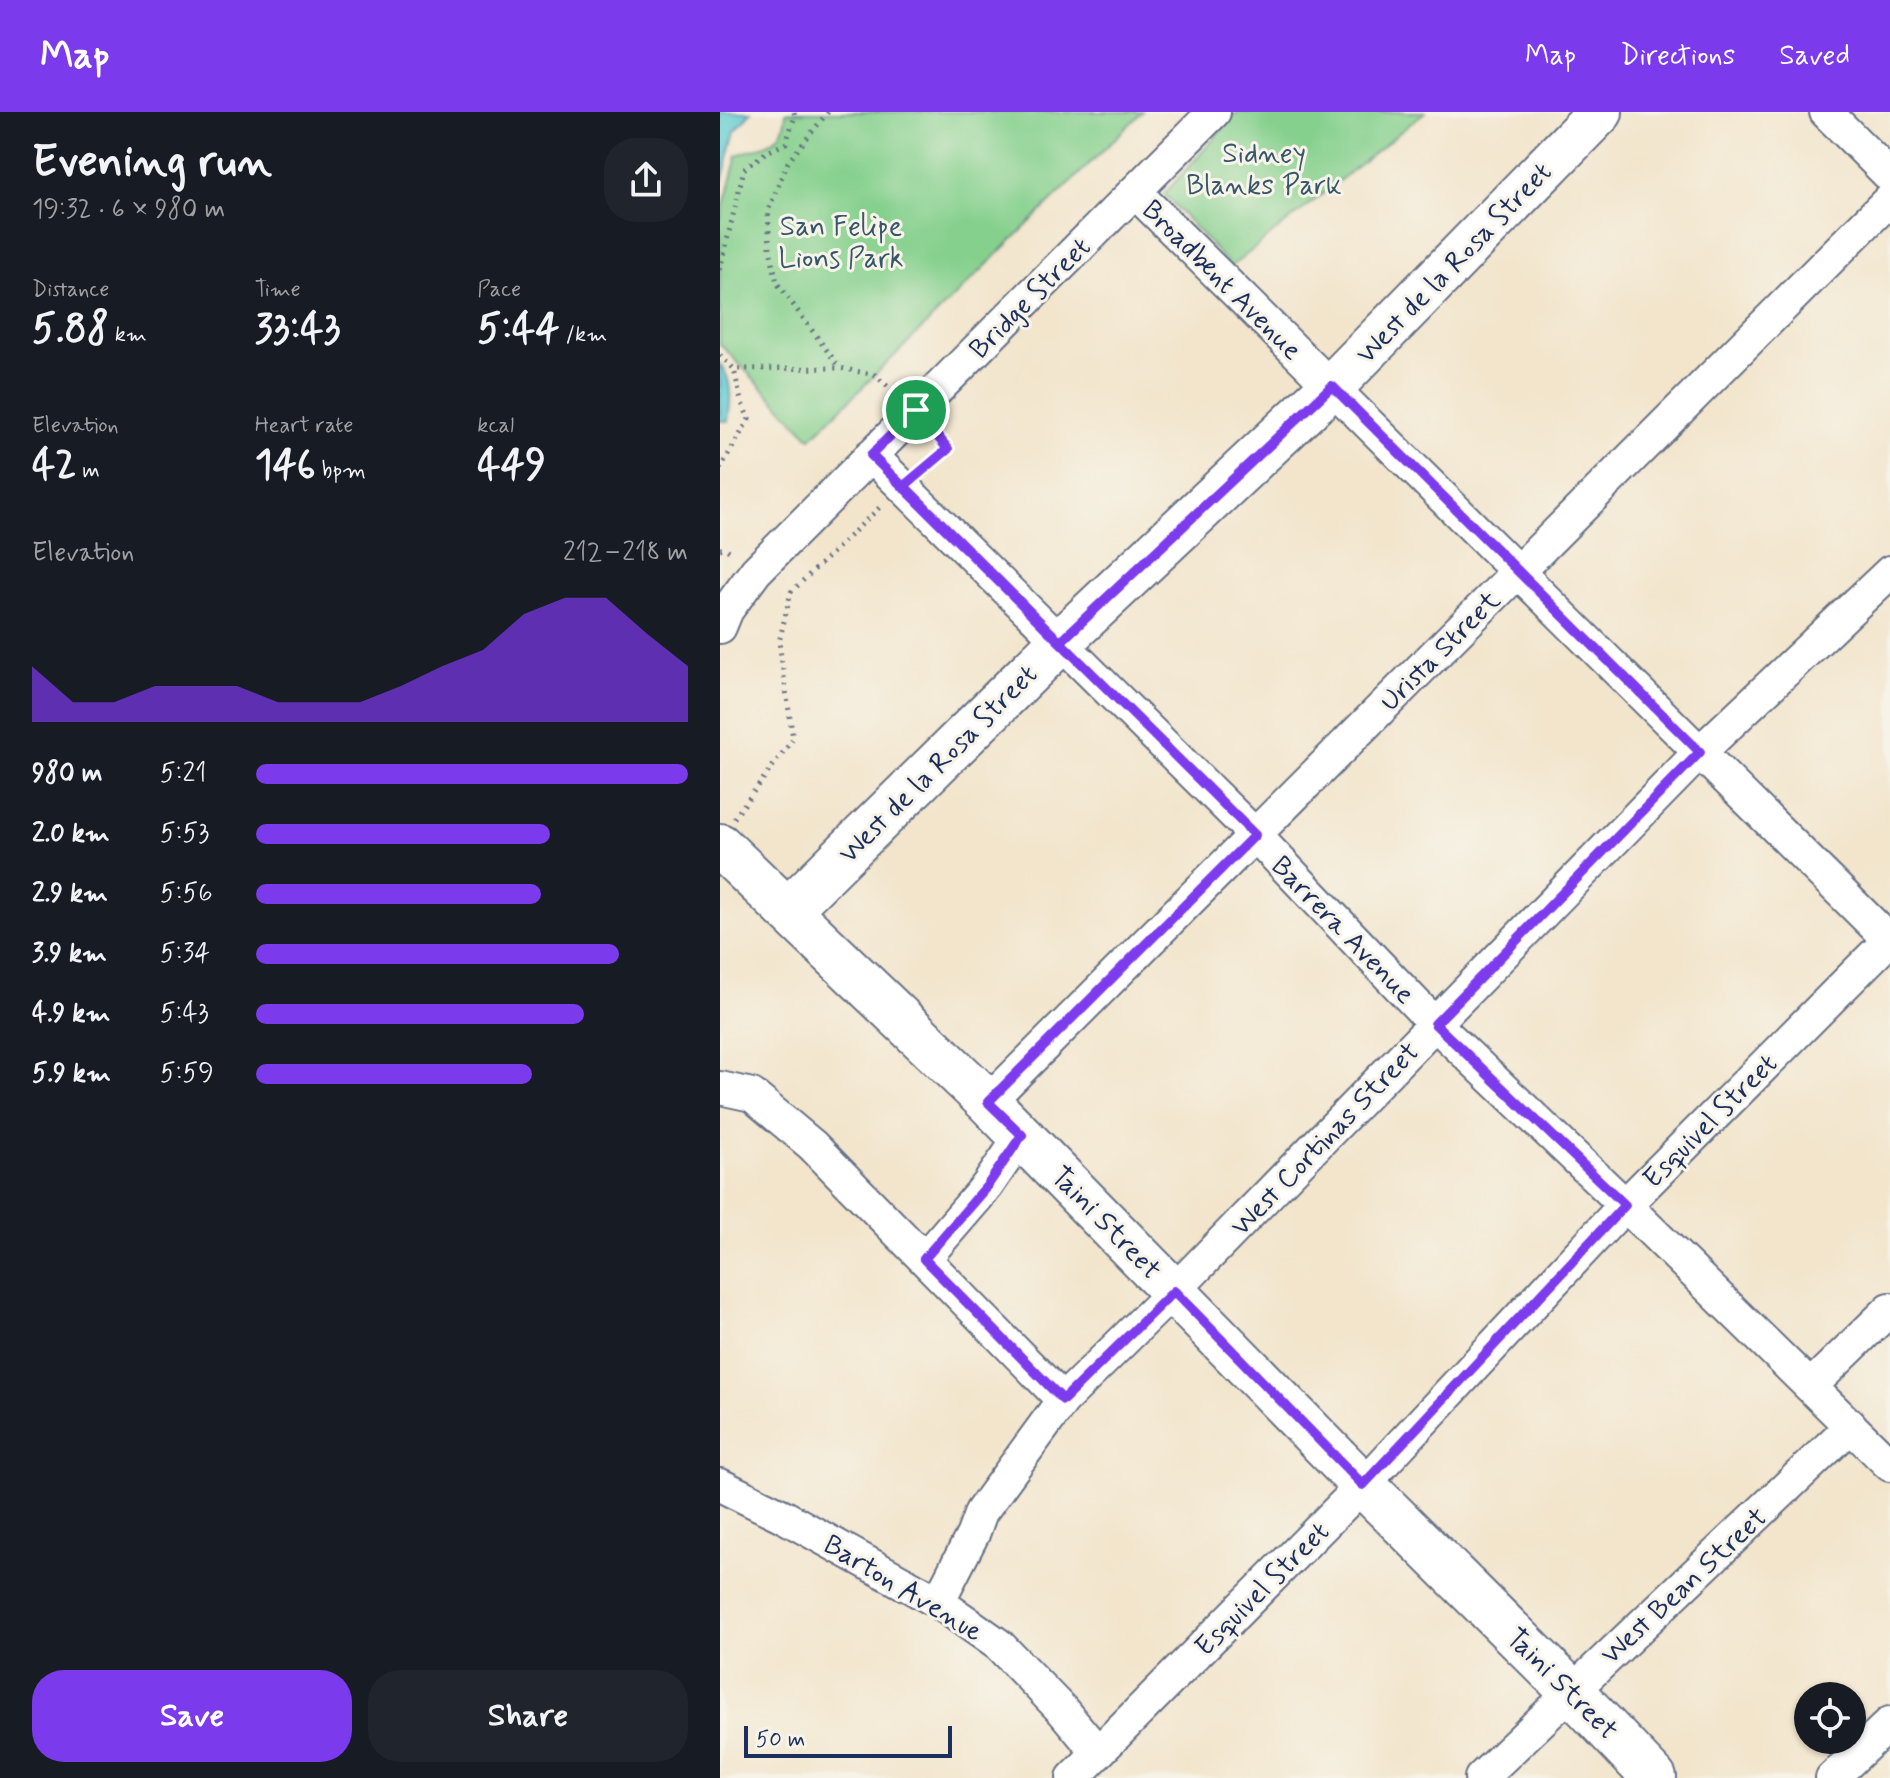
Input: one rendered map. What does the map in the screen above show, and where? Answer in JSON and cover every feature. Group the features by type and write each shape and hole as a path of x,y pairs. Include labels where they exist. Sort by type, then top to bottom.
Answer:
{"street":[{"name":"Bridge Street","path":"720,627 727,610 756,571 1214,112"},
{"name":"West de la Rosa Street","path":"788,910 1060,642 1332,386 1600,112"},
{"path":"1826,112 1890,176"},
{"name":"Broadbent Avenue","path":"1135,192 1890,940"},
{"name":"Urista Street","path":"988,1102 1890,199"},
{"name":"Barrera Avenue","path":"871,455 1255,835 1435,1024 1890,1465"},
{"name":"West Cortinas Street","path":"938,1602 981,1512 1063,1400 1174,1291 1700,752 1890,572"},
{"name":"Taini Street","path":"725,835 788,910 1022,1135 1654,1778"},
{"name":"Esquivel Street","path":"1073,1778 1363,1485 1625,1205 1890,940"},
{"path":"720,1088 727,1087 752,1095 812,1145 1063,1400"},
{"path":"924,1259 987,1186 1022,1135"},
{"path":"1811,1386 1890,1309"},
{"name":"West Bean Street","path":"1481,1778 1851,1426"},
{"name":"Barton Avenue","path":"720,1485 783,1516 938,1602 999,1645 1063,1711 1098,1753"},
{"path":"1832,1778 1890,1723"}],"path":[{"path":"720,270 744,169 765,153 786,143 794,112"},
{"path":"828,112 788,162 768,211 770,249 777,283 840,368"},
{"path":"720,355 734,369 741,401 749,419 720,469"},
{"path":"725,835 793,739 779,642 791,592 948,449 916,410 875,375 840,368 734,369"}],"green space":[{"name":"San Felipe Lions Park","path":"786,112 1142,112 811,438 720,344 720,221 737,155 764,146 777,137 785,123"},
{"name":"Sidney Blanks Park","path":"1238,112 1425,112 1231,267 1164,194"}],"water":[{"path":"720,112 751,112 735,131 720,189"},
{"path":"720,364 729,384 728,421 720,421"}],"route":[{"path":"1332,386 1700,752 1435,1024 1625,1205 1363,1485 1174,1291 1063,1400 924,1259 987,1186 1022,1135 988,1102 1255,835 871,455 916,410 948,449 904,486 1060,642 1332,386"}]}
